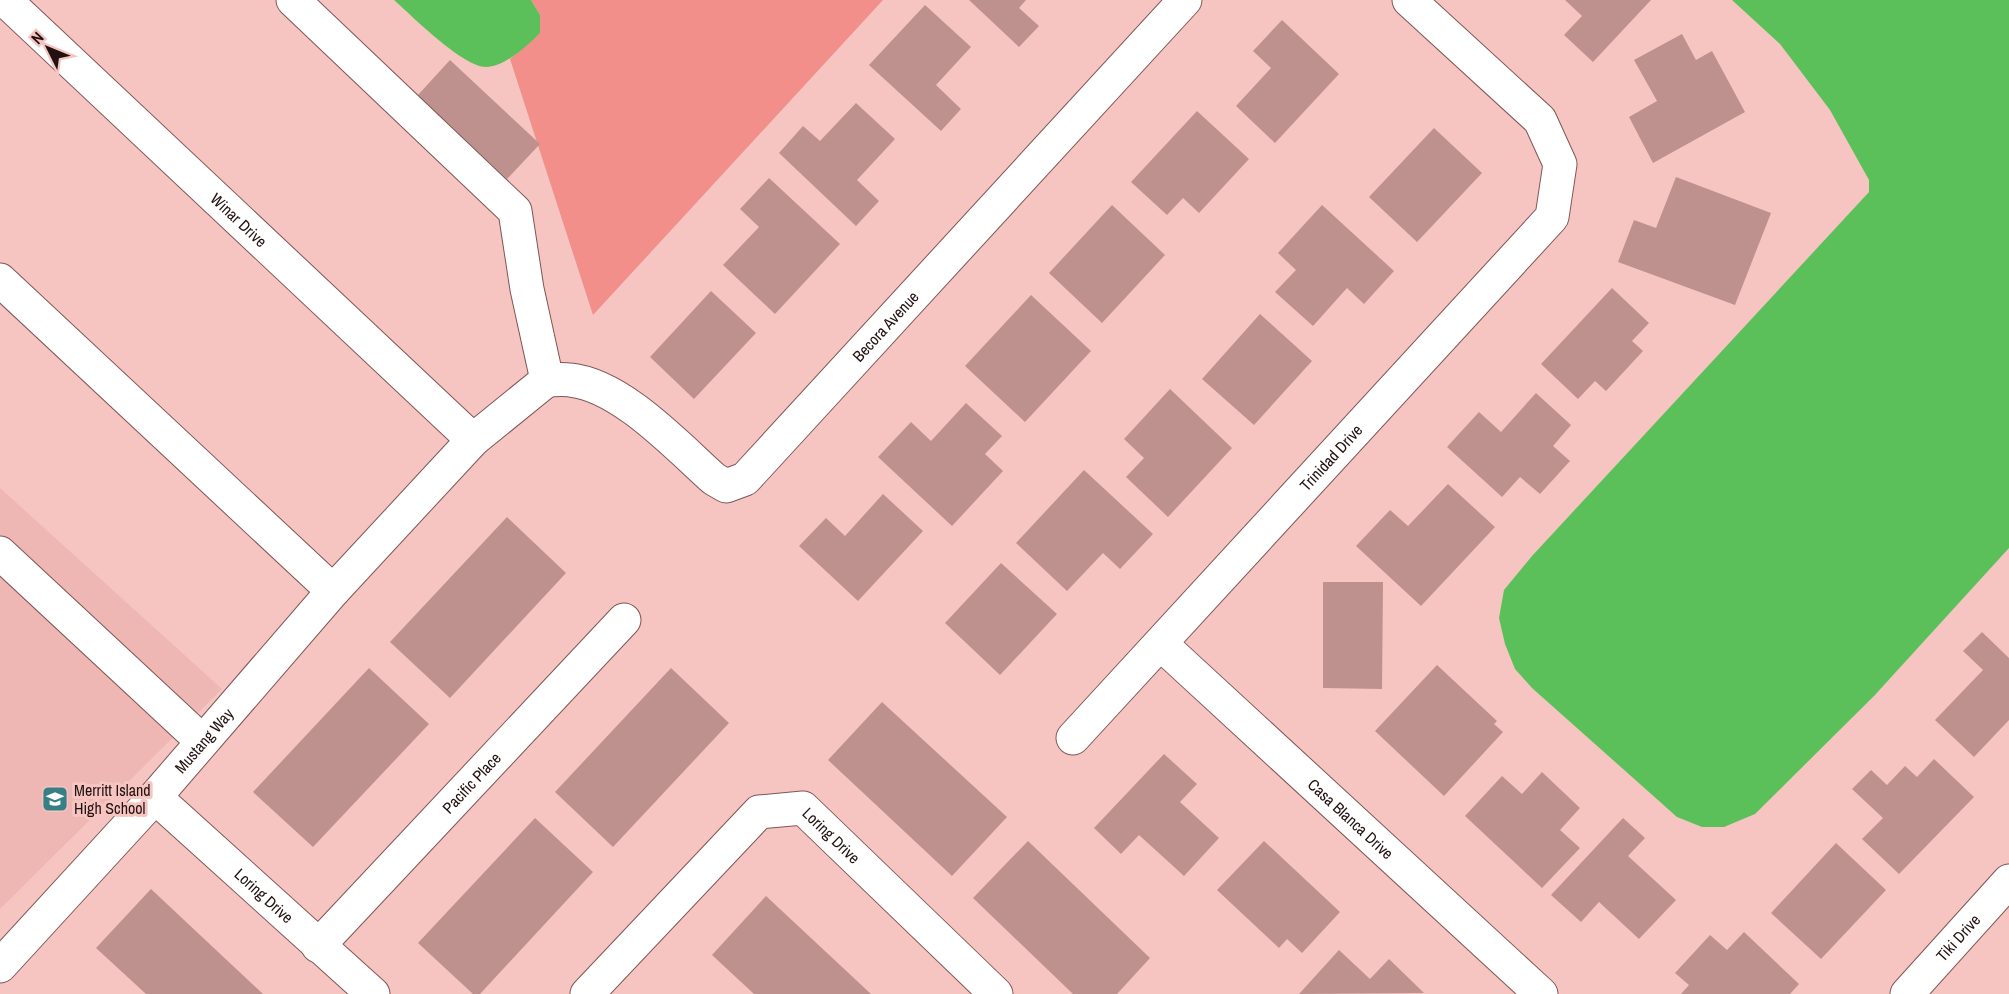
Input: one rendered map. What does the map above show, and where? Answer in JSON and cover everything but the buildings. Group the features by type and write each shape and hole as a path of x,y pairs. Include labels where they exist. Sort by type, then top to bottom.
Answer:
{"street":[{"name":"Winar Drive","path":"5,0 473,440"},
{"path":"293,0 515,211 527,289 547,380"},
{"name":"Becora Avenue","path":"547,380 571,380 592,386 615,397 641,414 714,479 726,486 745,479 1185,0"},
{"name":"Trinidad Drive","path":"1074,738 1552,217 1560,164 1540,120 1408,0"},
{"path":"0,280 333,591"},
{"name":"Mustang Way","path":"0,966 155,797 333,591 473,440 547,380"},
{"path":"0,553 202,741"},
{"name":"Pacific Place","path":"318,946 624,620"},
{"name":"Casa Blanca Drive","path":"1161,645 1541,994"},
{"name":"Loring Drive","path":"155,797 373,994"},
{"name":"Loring Drive","path":"587,994 759,812 803,808 996,994"},
{"name":"Tiki Drive","path":"1907,994 2009,881"}],"shaded area":[{"path":"394,0 531,0 540,15 540,33 523,49 501,63 486,67 476,65 452,50"},
{"path":"531,0 883,0 593,315 510,59 540,33 540,15"},
{"path":"1732,0 2009,0 2009,548 1874,696 1755,814 1724,827 1702,827 1677,817 1532,688 1515,669 1505,644 1499,618 1504,590 1532,556 1869,192 1869,180 1830,110 1780,44"},
{"name":"Merritt Island High School","path":"0,488 222,689 0,909"}],"place":[{"name":"Merritt Island High School","path":"55,799"}]}
